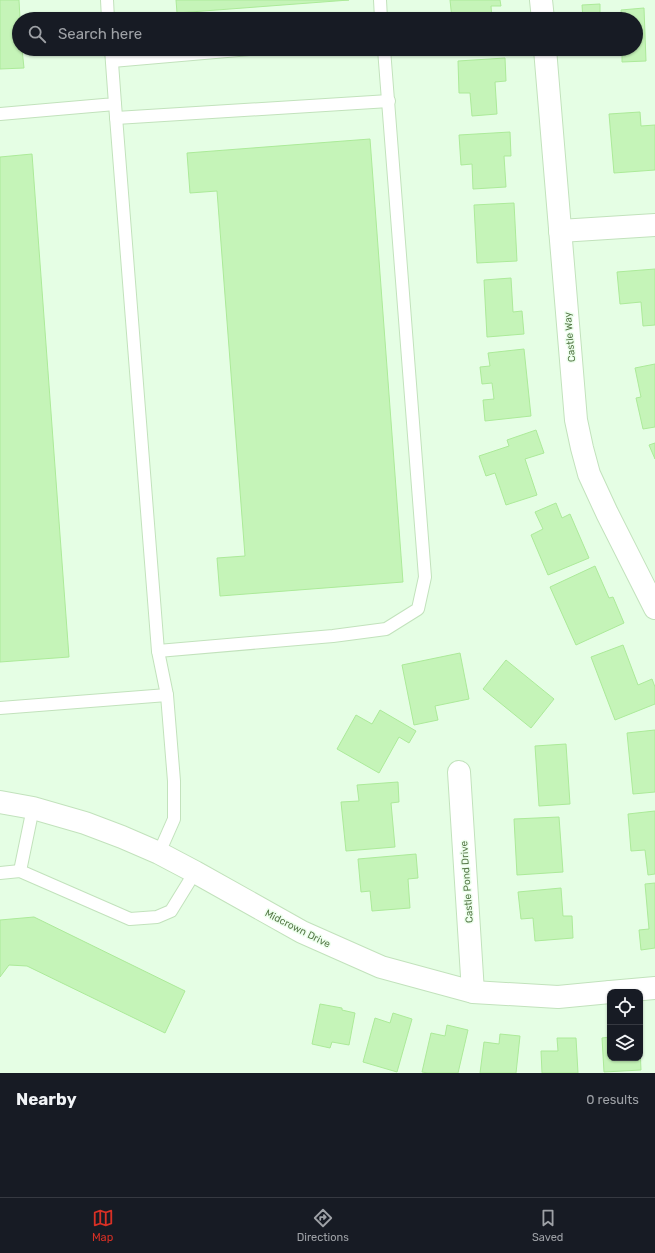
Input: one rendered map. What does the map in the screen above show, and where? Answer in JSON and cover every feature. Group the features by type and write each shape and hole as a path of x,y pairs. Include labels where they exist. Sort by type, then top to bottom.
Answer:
{"street":[{"path":"541,0 542,12"},
{"name":"Castle Way","path":"546,56 576,420 589,474 655,608"},
{"path":"560,231 655,225"},
{"name":"Castle Pond Drive","path":"459,772 473,992"},
{"name":"Midcrown Drive","path":"0,802 33,808 85,823 159,853 302,932 381,968 473,992 558,997 607,992"},
{"name":"Midcrown Drive","path":"643,989 655,988"}],"lane":[{"path":"107,0 108,12"},
{"path":"380,0 381,12"},
{"path":"111,56 158,651 167,695 174,781 174,818 159,853"},
{"path":"158,651 332,636 386,629 418,609 425,577 385,56"},
{"path":"116,118 388,101"},
{"path":"0,114 115,104"},
{"path":"0,708 167,695"},
{"path":"20,871 33,808"},
{"path":"0,873 20,871 130,919 157,917 171,911 195,872"}],"building":[{"path":"0,0 19,0 20,12 12,12 12,56 23,56 24,68 0,69"},
{"path":"176,0 349,0 190,12 177,12"},
{"path":"450,0 500,0 501,6 491,6 491,12 451,12"},
{"path":"600,4 600,12 582,12 582,5"},
{"path":"644,8 646,61 622,62 622,56 643,56 643,12 621,12 621,10"},
{"path":"505,58 506,81 495,82 497,114 472,116 470,93 459,93 458,61"},
{"path":"640,112 641,126 655,125 655,170 614,173 609,114"},
{"path":"510,132 511,156 504,156 506,187 473,189 472,164 461,165 459,135"},
{"path":"370,139 403,582 220,596 217,558 245,556 217,191 190,193 187,153"},
{"path":"32,154 69,657 0,662 0,157"},
{"path":"514,203 517,261 477,263 474,205"},
{"path":"655,269 655,325 643,326 641,302 620,304 617,272"},
{"path":"511,278 513,312 522,311 524,334 487,337 484,280"},
{"path":"524,349 531,416 485,421 483,400 494,399 492,383 482,384 480,367 490,366 488,353"},
{"path":"655,364 655,427 643,429 636,398 641,397 635,368"},
{"path":"536,430 544,453 525,459 537,495 506,505 495,473 486,476 479,456 509,446 507,440"},
{"path":"655,443 655,459 649,445"},
{"path":"556,503 562,518 570,514 589,558 548,575 531,535 543,529 535,512"},
{"path":"595,566 609,598 613,597 624,623 576,645 550,587"},
{"path":"623,645 638,685 652,679 655,687 655,704 615,720 591,657"},
{"path":"460,653 469,699 435,706 438,720 414,725 402,665"},
{"path":"506,660 554,699 531,728 483,689"},
{"path":"380,710 416,731 409,743 399,737 379,773 337,749 356,715 372,724"},
{"path":"655,730 655,792 633,794 627,733"},
{"path":"566,744 570,804 539,806 535,746"},
{"path":"398,782 399,802 391,803 395,847 346,851 341,802 359,801 357,785"},
{"path":"655,811 655,874 648,875 645,850 631,851 628,814"},
{"path":"559,817 563,872 517,875 514,819"},
{"path":"416,854 418,878 408,879 410,908 372,911 370,891 361,892 358,859"},
{"path":"655,883 655,948 641,950 639,930 649,929 645,884"},
{"path":"561,888 563,916 572,916 573,938 535,941 533,918 521,919 518,892"},
{"path":"34,917 185,991 165,1033 27,966 9,965 0,977 0,920"},
{"path":"320,1004 342,1008 342,1010 355,1013 349,1045 332,1042 330,1048 312,1044"},
{"path":"393,1013 412,1019 397,1072 363,1062 375,1018 390,1023"},
{"path":"447,1025 468,1030 458,1073 422,1072 431,1033 445,1036"},
{"path":"500,1034 520,1036 516,1073 480,1073 484,1042 499,1044"},
{"path":"607,1037 607,1061 641,1061 641,1070 604,1072 602,1038"},
{"path":"557,1038 576,1038 578,1073 542,1073 541,1051 558,1051"}]}
